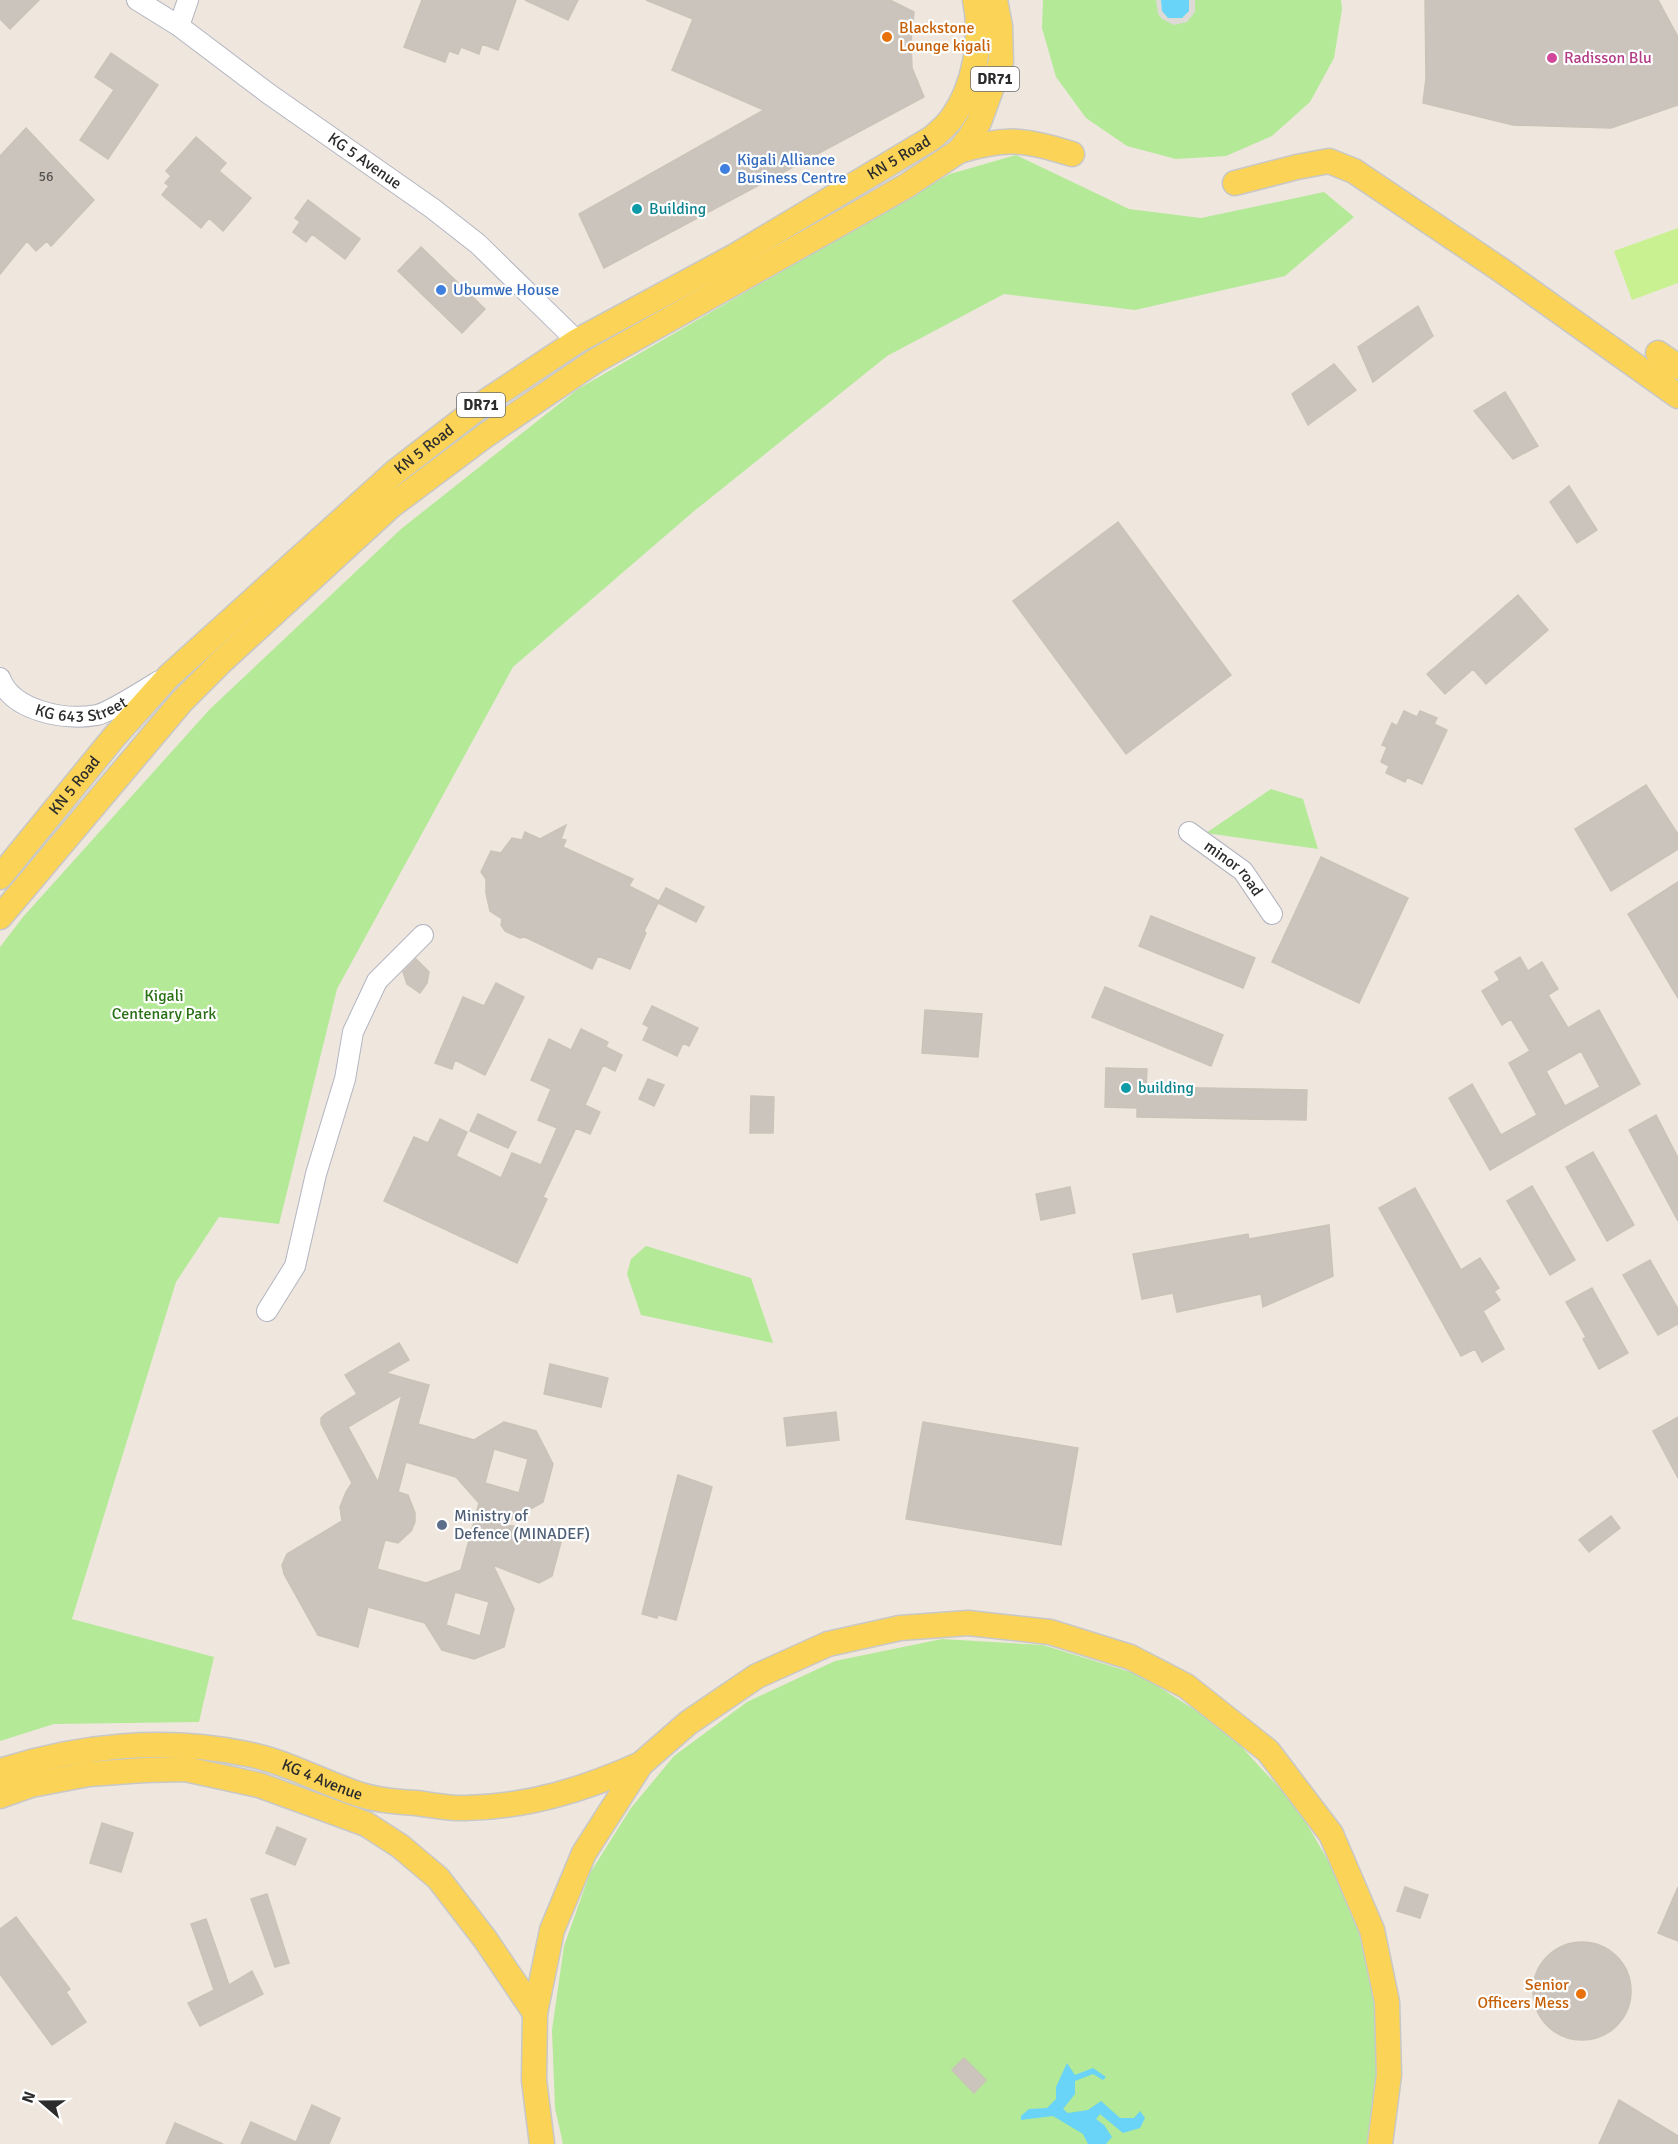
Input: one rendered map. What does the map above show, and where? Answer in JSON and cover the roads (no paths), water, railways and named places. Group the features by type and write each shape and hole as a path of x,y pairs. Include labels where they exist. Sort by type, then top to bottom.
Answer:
{"main road":[{"name":"KN 5 Road","path":"0,877 114,737 169,676 394,472 488,400 578,341 733,257 932,138 951,119 968,87 977,50 978,12 975,0"},
{"name":"DR71","path":"959,151 979,122 1001,62 1000,26 995,0"},
{"path":"959,151 1000,140 1022,140 1043,144 1072,154"},
{"name":"KN 5 Road","path":"0,917 182,701 222,661 391,506 486,435 595,361 906,186 959,151"},
{"path":"1235,183 1329,161 1354,171 1501,270 1678,396"},
{"path":"1658,353 1678,367"},
{"path":"542,2144 534,2080 535,2013 552,1930 584,1853 641,1764 688,1723 757,1676 828,1644 900,1628 968,1623 1050,1632 1130,1657 1186,1686 1268,1751 1331,1834 1372,1930 1387,2002 1389,2075 1380,2144"},
{"name":"KG 4 Avenue","path":"0,1771 31,1761 92,1748 163,1744 249,1754 360,1795 464,1808 516,1804 548,1798 601,1782 641,1764"},
{"name":"KG 4 Avenue","path":"0,1796 31,1785 89,1774 185,1769 259,1785 366,1824 400,1846 438,1878 485,1939 535,2013"}],"street":[{"name":"KG 5 Avenue","path":"137,0 179,26 269,94 432,208 469,237 578,341"},
{"path":"179,26 188,0"},
{"name":"KG 643 Street","path":"0,678 4,689 20,703 58,715 99,715 169,676"},
{"name":"minor road","path":"1189,832 1243,872 1272,914"},
{"path":"267,1311 294,1266 316,1174 345,1079 353,1032 377,981 423,935"}],"water":[{"path":"1161,0 1189,0 1189,11 1182,18 1168,18 1162,11"},
{"path":"1067,2063 1075,2075 1093,2068 1106,2077 1103,2080 1093,2074 1075,2081 1075,2094 1063,2109 1068,2113 1088,2110 1101,2101 1120,2118 1134,2118 1140,2111 1145,2118 1140,2128 1123,2133 1100,2114 1096,2119 1104,2125 1112,2137 1106,2144 1088,2144 1083,2134 1053,2116 1021,2120 1021,2116 1029,2109 1047,2108 1056,2099 1056,2087"}],"place":[{"name":"Blackstone Lounge kigali","path":"887,37"},
{"name":"Radisson Blu","path":"1552,58"},
{"name":"Kigali Alliance Business Centre","path":"725,169"},
{"name":"Building","path":"637,209"},
{"name":"Ubumwe House","path":"441,290"},
{"name":"building","path":"1126,1088"},
{"name":"Ministry of Defence (MINADEF)","path":"442,1525"},
{"name":"Senior Officers Mess","path":"1581,1994"}],"park label":[{"name":"Kigali Centenary Park","path":"164,1005"}]}
